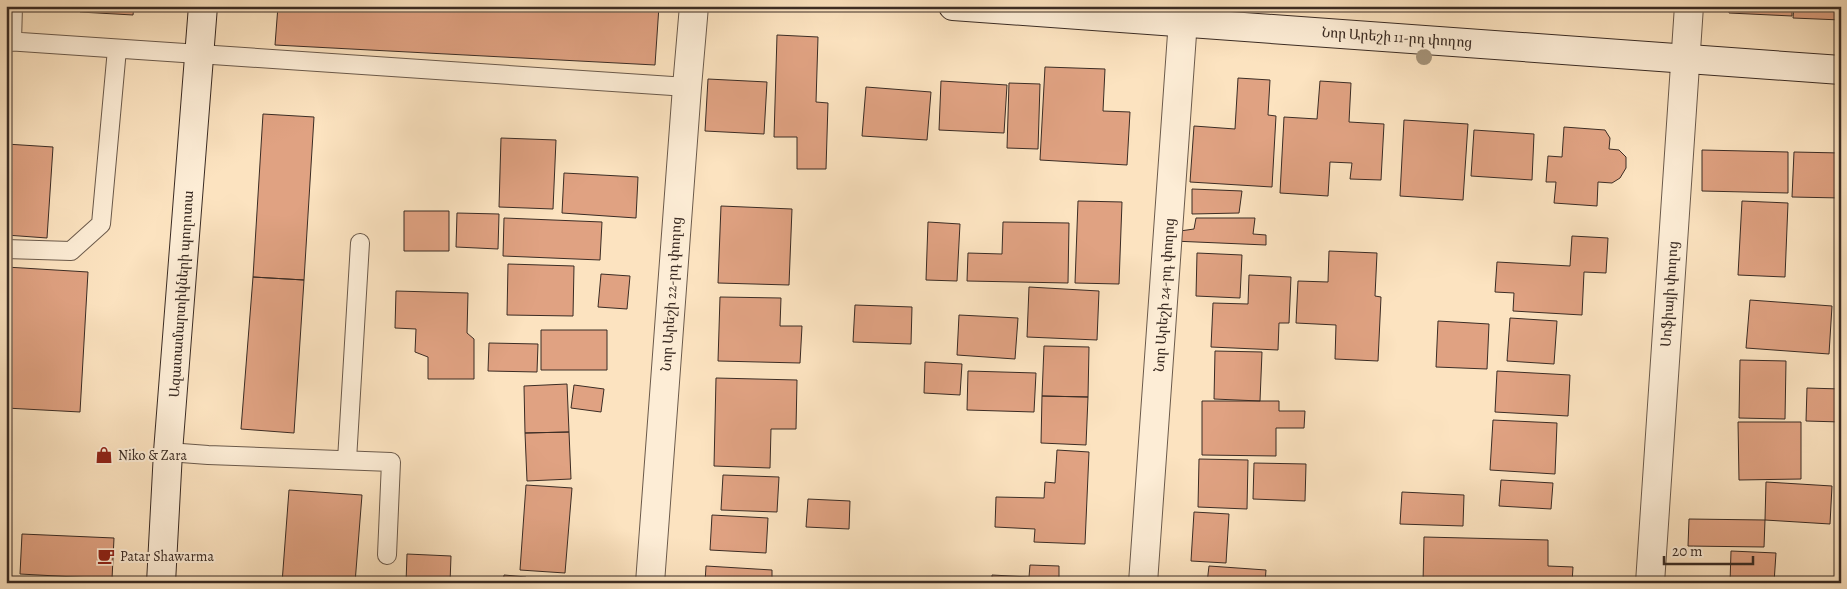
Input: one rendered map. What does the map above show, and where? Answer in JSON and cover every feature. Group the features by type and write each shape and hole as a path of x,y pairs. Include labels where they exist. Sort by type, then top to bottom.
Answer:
{"street":[{"name":"Ազատամարտիկների պողոտա","path":"161,583 168,452 204,6"},
{"name":"Նոր Արեշի 22-րդ փողոց","path":"650,583 694,6"},
{"name":"Նոր Արեշի 11-րդ փողոց","path":"953,6 1184,14 1841,70"},
{"name":"Սոֆիայի փողոց","path":"1650,583 1689,6"},
{"name":"Նոր Արեշի 24-րդ փողոց","path":"1143,583 1184,14"}],"lane":[{"path":"13,6 9,42 687,87"},
{"path":"6,249 71,251 101,224 117,49"},
{"path":"347,460 360,244"},
{"path":"168,452 208,456 392,462 387,555"}],"building":[{"path":"80,6 134,6 133,15 80,12"},
{"path":"278,6 659,6 655,65 275,45"},
{"path":"1729,6 1792,6 1792,16 1729,13"},
{"path":"1794,6 1841,6 1841,20 1793,18"},
{"path":"777,35 818,37 816,102 828,103 826,169 797,169 797,137 774,137"},
{"path":"1045,67 1105,69 1103,111 1130,112 1127,165 1040,160"},
{"path":"1238,78 1270,80 1268,115 1276,116 1272,187 1190,182 1194,126 1235,129"},
{"path":"708,79 767,82 764,134 705,131"},
{"path":"941,81 1007,85 1004,133 939,130"},
{"path":"1320,81 1351,83 1349,122 1384,124 1381,180 1350,179 1352,163 1330,162 1328,196 1280,193 1284,117 1317,119"},
{"path":"1009,83 1040,84 1038,149 1007,148"},
{"path":"866,87 931,92 927,140 862,136"},
{"path":"263,114 314,117 304,280 253,277"},
{"path":"1404,120 1468,124 1463,200 1400,196"},
{"path":"1564,127 1605,130 1610,138 1609,149 1619,150 1626,157 1626,168 1620,178 1612,183 1598,182 1597,206 1554,203 1556,182 1546,182 1548,156 1562,157"},
{"path":"1474,130 1534,134 1532,180 1471,176"},
{"path":"501,138 556,140 553,209 499,207"},
{"path":"6,144 53,147 47,238 6,235"},
{"path":"1702,150 1788,152 1788,193 1702,191"},
{"path":"1794,152 1841,153 1841,198 1792,197"},
{"path":"564,173 638,177 636,218 562,213"},
{"path":"1192,189 1242,191 1239,213 1192,214"},
{"path":"1078,201 1122,202 1119,284 1075,283"},
{"path":"1742,201 1788,203 1785,277 1738,275"},
{"path":"721,206 792,209 789,285 718,283"},
{"path":"404,211 449,211 449,251 404,251"},
{"path":"457,213 499,214 498,249 456,247"},
{"path":"504,218 602,222 600,260 503,256"},
{"path":"1196,218 1255,218 1253,234 1266,235 1266,245 1173,241 1173,232 1194,229"},
{"path":"928,222 960,224 957,281 926,280"},
{"path":"1003,222 1069,223 1068,283 967,281 968,253 1002,254"},
{"path":"1572,236 1608,238 1606,273 1584,272 1582,315 1513,311 1514,293 1495,292 1497,262 1570,266"},
{"path":"1329,251 1377,253 1375,296 1381,297 1378,361 1335,359 1336,325 1296,323 1298,281 1328,282"},
{"path":"1197,253 1242,255 1240,298 1196,296"},
{"path":"508,264 574,266 573,316 507,315"},
{"path":"6,267 88,272 80,412 6,408"},
{"path":"601,274 630,276 627,309 598,307"},
{"path":"1249,275 1291,277 1289,323 1279,323 1278,350 1211,347 1213,303 1248,304"},
{"path":"253,277 304,280 294,433 241,429"},
{"path":"1029,287 1099,291 1097,340 1027,337"},
{"path":"396,291 468,293 467,333 474,339 474,379 428,379 428,357 415,352 416,329 395,328"},
{"path":"720,297 781,298 780,326 802,326 800,363 718,361"},
{"path":"1750,300 1832,306 1829,354 1746,348"},
{"path":"855,305 912,307 911,344 853,342"},
{"path":"959,315 1018,318 1015,359 957,355"},
{"path":"1510,318 1557,321 1554,364 1507,361"},
{"path":"1438,321 1489,324 1487,369 1436,367"},
{"path":"541,330 607,330 607,370 541,370"},
{"path":"489,343 538,344 537,372 488,371"},
{"path":"1044,346 1089,347 1088,397 1042,396"},
{"path":"1215,351 1262,352 1260,401 1214,399"},
{"path":"1740,360 1786,361 1785,419 1739,418"},
{"path":"925,362 962,364 960,395 924,393"},
{"path":"968,371 1036,373 1034,412 967,410"},
{"path":"1497,371 1570,375 1568,416 1495,412"},
{"path":"716,378 797,380 796,429 771,429 770,468 714,466"},
{"path":"567,384 569,432 525,433 524,386"},
{"path":"574,385 604,389 601,412 571,408"},
{"path":"1807,388 1841,389 1841,422 1806,421"},
{"path":"1042,396 1088,397 1086,445 1041,443"},
{"path":"1202,401 1279,401 1279,411 1305,411 1304,428 1276,428 1276,456 1202,455"},
{"path":"1493,420 1557,423 1555,474 1490,470"},
{"path":"1738,422 1801,422 1801,479 1739,480"},
{"path":"569,432 571,479 527,481 525,433"},
{"path":"1057,450 1089,452 1085,544 1034,542 1035,529 995,527 996,497 1044,498 1045,482 1055,483"},
{"path":"1199,459 1248,460 1247,509 1198,507"},
{"path":"1254,463 1306,464 1305,501 1253,499"},
{"path":"723,475 779,477 777,512 721,510"},
{"path":"1501,480 1553,483 1551,509 1499,506"},
{"path":"1766,482 1832,486 1830,524 1765,520"},
{"path":"526,485 572,488 565,573 520,570"},
{"path":"289,490 362,495 355,583 282,583"},
{"path":"1402,492 1464,495 1463,526 1400,524"},
{"path":"808,499 850,501 849,529 806,527"},
{"path":"1194,512 1229,514 1226,563 1191,561"},
{"path":"712,515 768,518 766,553 710,550"},
{"path":"1689,519 1765,520 1764,547 1688,546"},
{"path":"22,534 114,538 112,579 20,574"},
{"path":"1424,537 1548,540 1548,566 1573,567 1572,583 1423,583"},
{"path":"1731,551 1776,553 1774,583 1730,583"},
{"path":"407,554 451,556 450,583 406,583"},
{"path":"1030,565 1059,566 1059,583 992,583 992,575 1029,577"},
{"path":"706,566 772,570 772,583 705,583"},
{"path":"1209,566 1266,570 1265,583 1207,583"},
{"path":"504,575 526,577 526,583 503,583"}],"place":[{"name":"Niko & Zara","path":"104,455"},
{"name":"Patar Shawarma","path":"106,556"}]}
